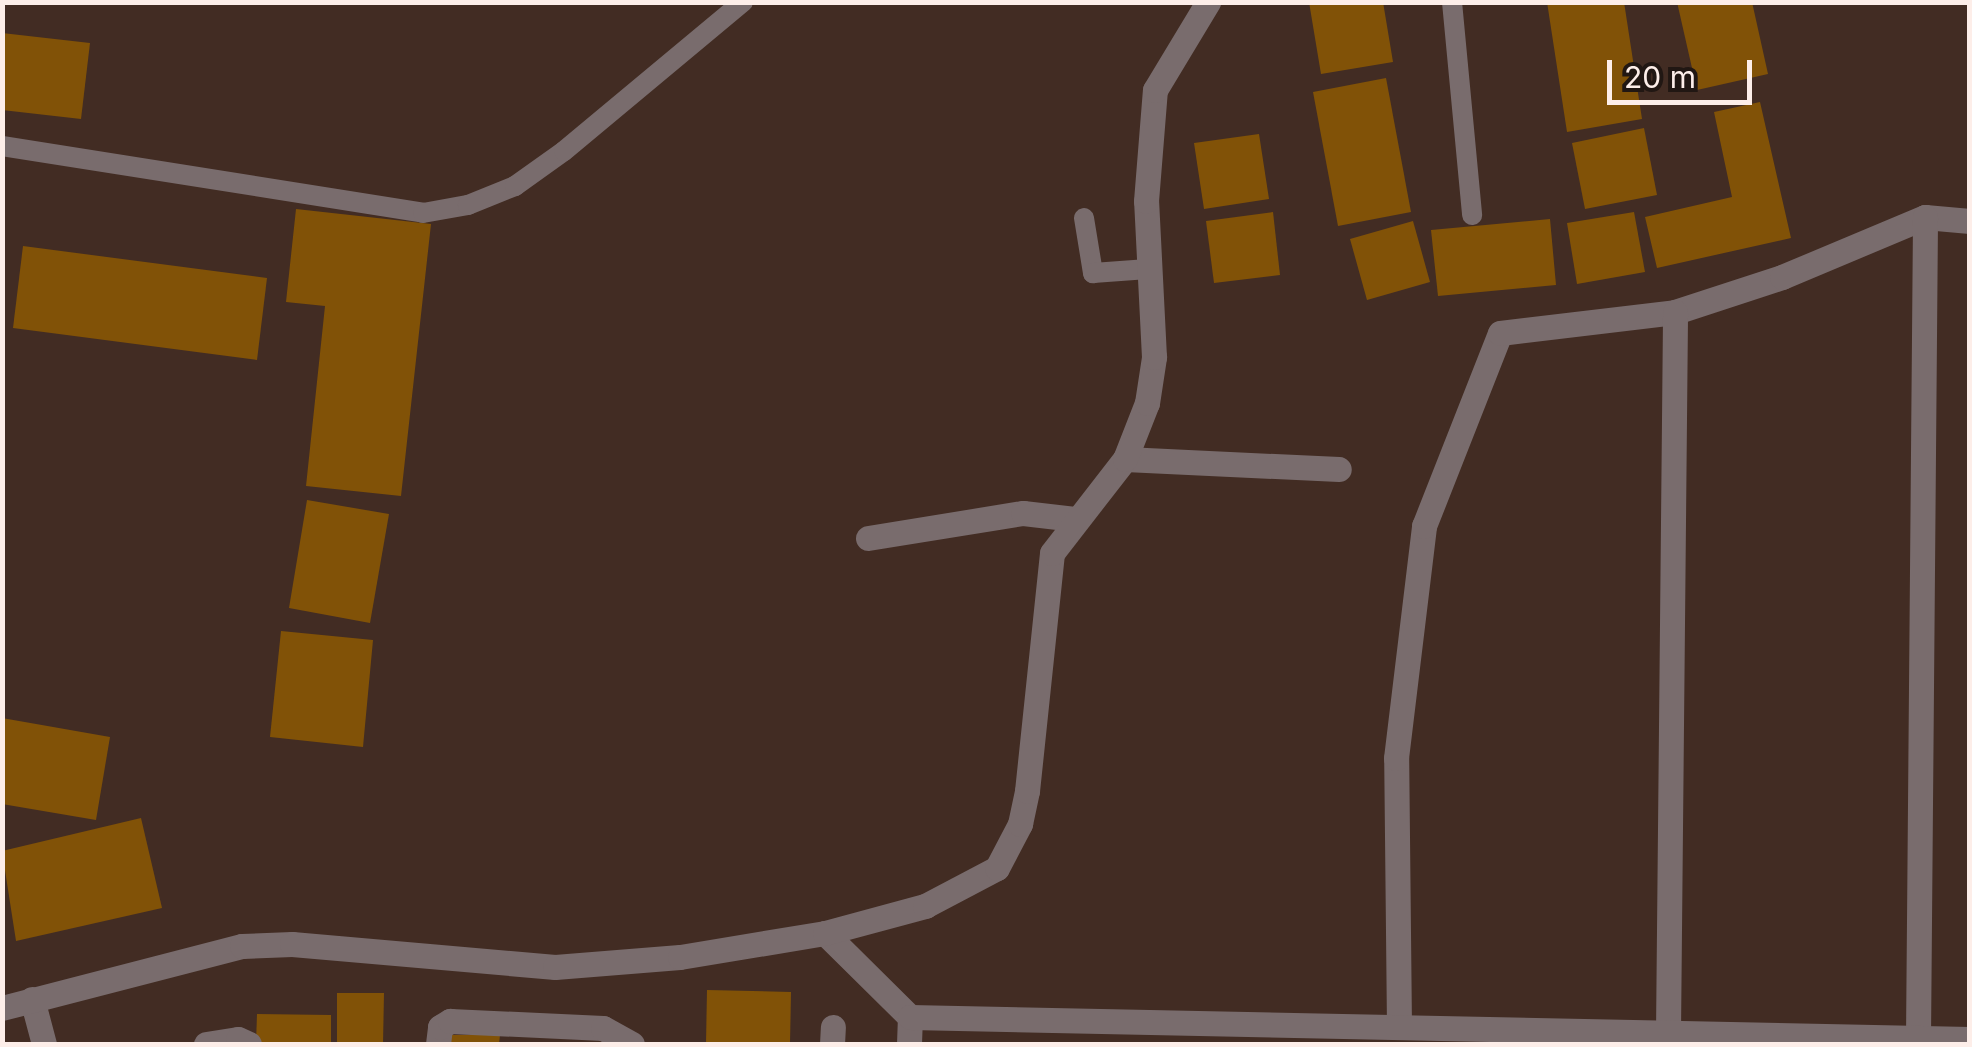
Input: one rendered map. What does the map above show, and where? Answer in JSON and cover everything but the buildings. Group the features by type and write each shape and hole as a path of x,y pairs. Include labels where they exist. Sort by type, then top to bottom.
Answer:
{"street":[{"path":"2,1008 242,946 292,944 555,967 680,957 825,933 955,893 996,868 1008,850 1028,791 1042,689 1044,585 1052,553 1125,459 1146,402 1154,357 1148,269 1148,141 1155,90 1208,2"},
{"path":"1918,1038 1924,217"},
{"path":"1399,1027 1396,758 1424,526 1500,333 1675,312 1782,277 1924,217 1970,220"},
{"path":"1668,1033 1675,312"},
{"path":"1125,459 1339,469"},
{"path":"868,538 1023,513 1075,519"},
{"path":"825,933 910,1017 1970,1039"},
{"path":"32,999 44,1044"},
{"path":"910,1017 910,1044"},
{"path":"438,1044 440,1027 450,1022 603,1028 632,1044"},
{"path":"206,1044 238,1039 249,1044"}],"lane":[{"path":"2,146 423,213 468,206 515,186 564,151 744,2"},
{"path":"1452,2 1472,216"},
{"path":"1084,218 1093,273 1148,269"}]}
